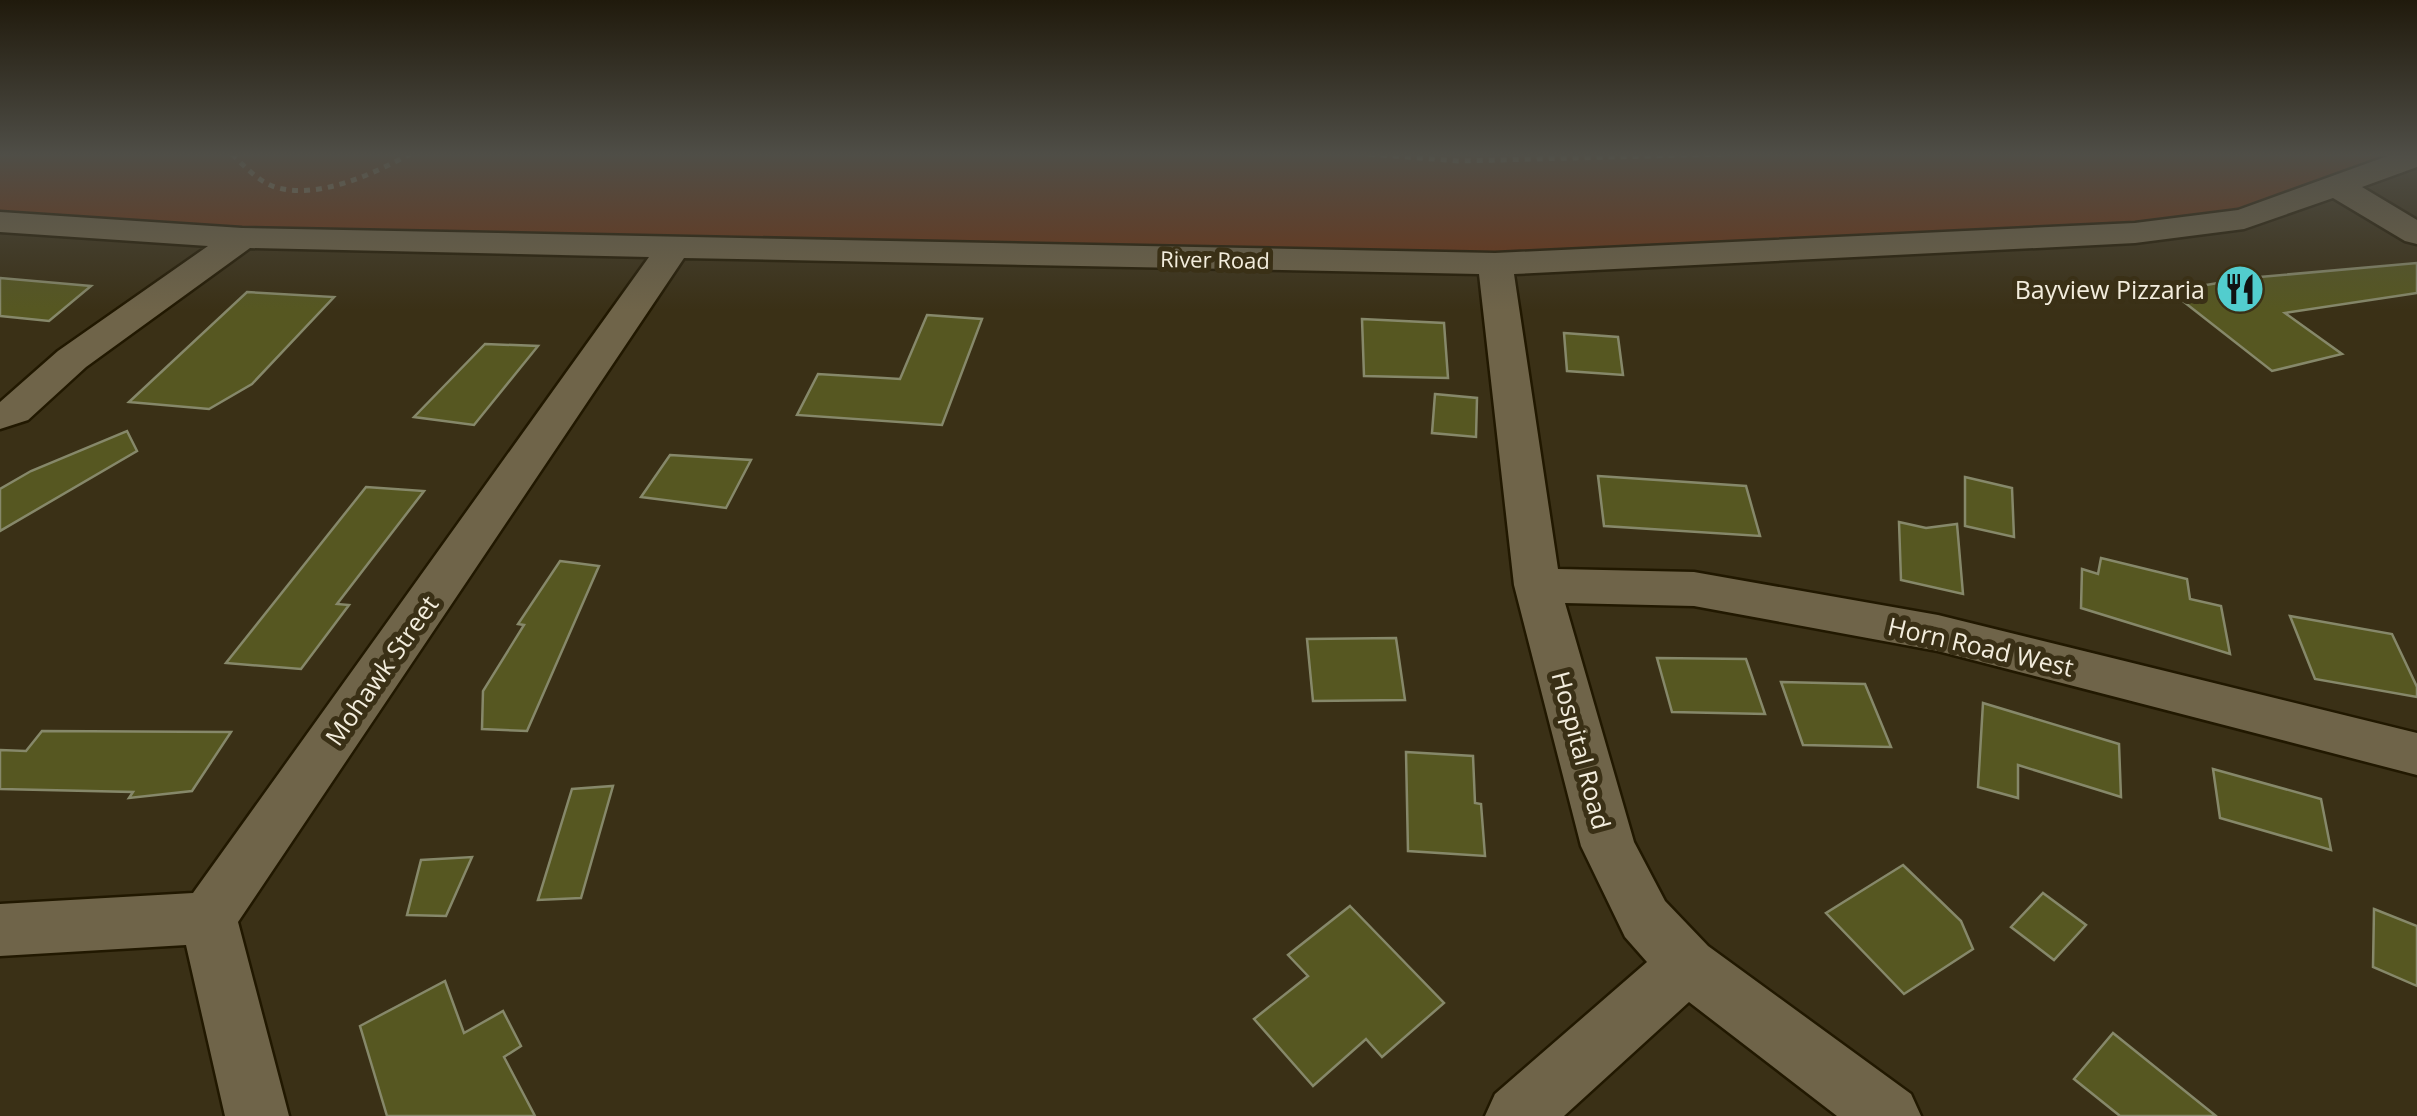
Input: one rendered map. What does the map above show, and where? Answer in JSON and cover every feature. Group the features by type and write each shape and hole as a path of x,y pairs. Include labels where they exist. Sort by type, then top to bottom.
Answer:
{"street":[{"name":"River Road","path":"0,222 242,238 672,250 1495,264 2136,233 2244,219 2281,206"},
{"path":"2371,206 2417,234"},
{"path":"0,416 14,411 72,358 242,238"},
{"name":"Mohawk Street","path":"208,918 672,250"},
{"name":"Hospital Road","path":"1495,264 1537,585 1608,846 1645,920 1687,965 1888,1116"},
{"name":"Horn Road West","path":"1537,585 1694,589 1938,633 2417,754"},
{"path":"0,930 208,918 257,1116"},
{"path":"1517,1116 1687,965"}],"shaded area":[{"path":"0,206 2279,206 2244,219 1495,264 0,222"}],"building":[{"path":"2417,263 2417,293 2285,313 2342,354 2272,371 2170,291 2248,278"},
{"path":"0,278 91,286 49,321 0,316"},
{"path":"247,292 334,297 252,384 209,409 129,402"},
{"path":"927,315 982,319 942,425 797,415 818,374 900,379"},
{"path":"1362,319 1444,323 1448,378 1364,376"},
{"path":"1564,333 1618,337 1623,375 1567,371"},
{"path":"485,344 538,346 474,425 414,417"},
{"path":"1435,394 1477,398 1476,437 1432,433"},
{"path":"127,431 137,451 0,531 0,489 31,471"},
{"path":"670,455 751,460 726,508 641,497"},
{"path":"1598,476 1746,486 1760,536 1604,526"},
{"path":"1965,477 2012,488 2014,537 1965,526"},
{"path":"366,487 424,491 337,604 349,605 301,669 226,663"},
{"path":"1899,522 1926,528 1957,524 1963,594 1901,580"},
{"path":"2101,558 2187,579 2190,599 2221,606 2230,654 2081,608 2082,569 2098,574"},
{"path":"560,561 599,566 527,731 482,729 483,691 524,625 518,624"},
{"path":"2290,616 2392,634 2417,687 2417,697 2315,679"},
{"path":"1396,638 1405,700 1313,701 1307,639"},
{"path":"1657,658 1746,659 1765,714 1672,712"},
{"path":"1781,682 1865,684 1891,747 1803,745"},
{"path":"1983,703 2119,744 2121,797 2018,765 2018,798 1978,787"},
{"path":"42,731 231,732 192,791 129,798 133,792 0,789 0,750 26,751"},
{"path":"1406,752 1473,756 1475,803 1481,804 1485,856 1408,851"},
{"path":"2213,769 2321,799 2331,850 2220,818"},
{"path":"613,786 581,898 538,900 572,789"},
{"path":"472,857 446,916 407,915 421,860"},
{"path":"1903,865 1961,921 1973,949 1904,994 1826,913"},
{"path":"2043,893 2086,925 2054,960 2011,927"},
{"path":"1350,906 1444,1003 1382,1057 1366,1039 1313,1086 1254,1019 1308,976 1288,955"},
{"path":"2374,909 2417,926 2417,986 2373,967"},
{"path":"445,981 464,1033 503,1011 521,1046 504,1057 535,1116 387,1116 360,1026"},
{"path":"2113,1033 2216,1116 2120,1116 2074,1079"}],"place":[{"name":"Bayview Pizzaria","path":"2240,289"}]}
